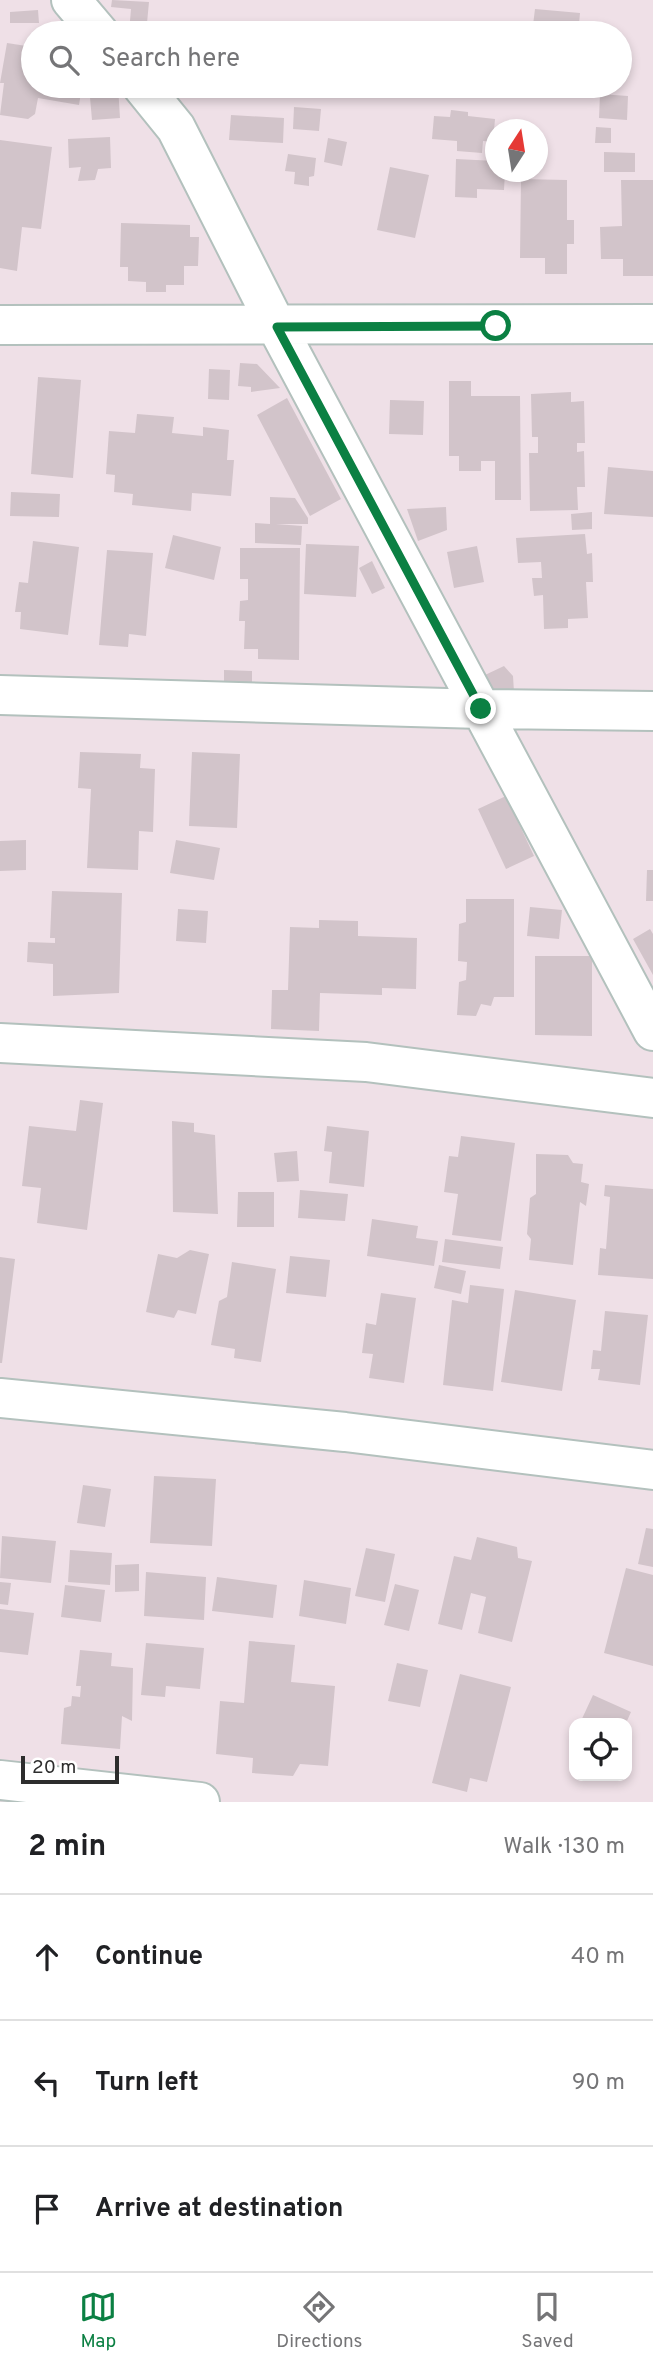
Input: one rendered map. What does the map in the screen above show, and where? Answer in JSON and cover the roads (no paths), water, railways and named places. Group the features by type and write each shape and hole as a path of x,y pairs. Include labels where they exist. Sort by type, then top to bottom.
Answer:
{"street":[{"path":"71,0 89,21"},
{"path":"152,98 176,128 277,327 653,1031"},
{"path":"0,324 277,327 653,324"},
{"path":"0,695 481,709 653,711"},
{"path":"0,1042 366,1062 653,1098"},
{"path":"0,1398 345,1432 653,1470"},
{"path":"0,1780 201,1802"}]}
